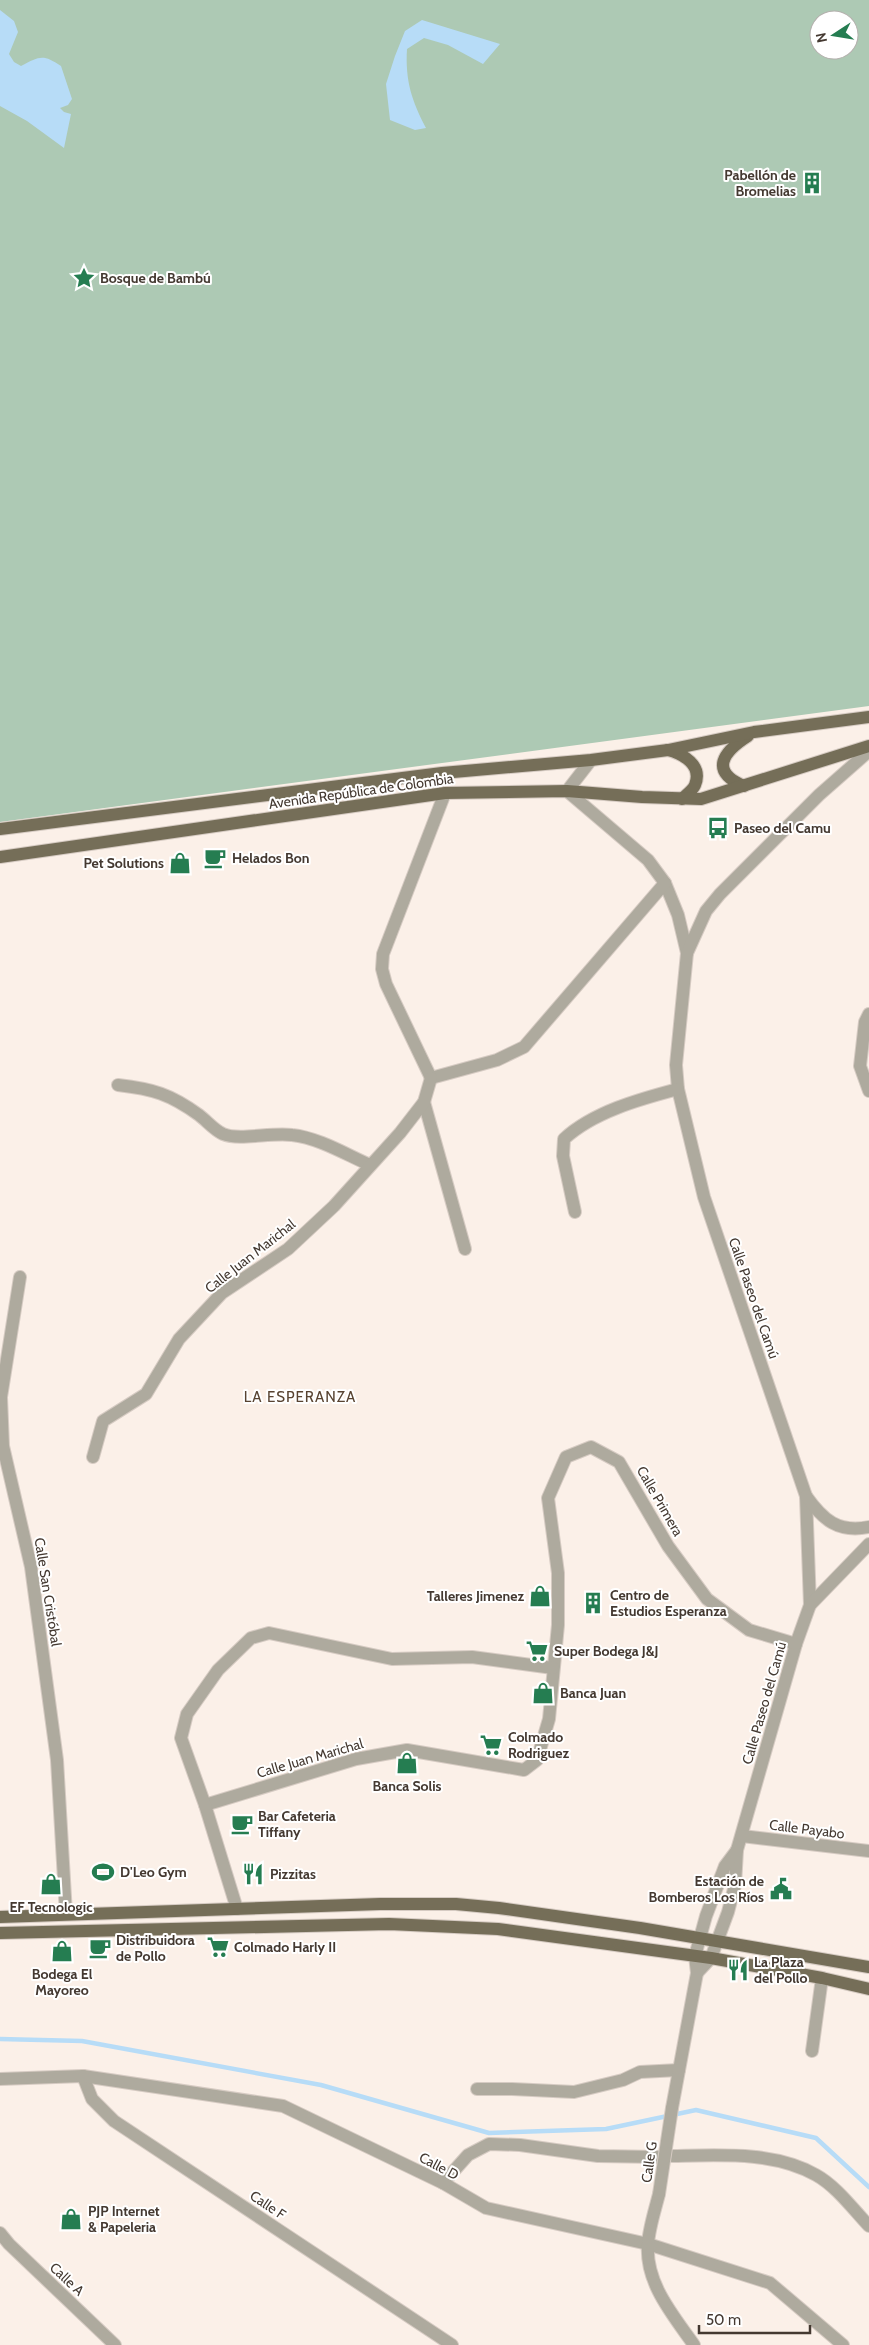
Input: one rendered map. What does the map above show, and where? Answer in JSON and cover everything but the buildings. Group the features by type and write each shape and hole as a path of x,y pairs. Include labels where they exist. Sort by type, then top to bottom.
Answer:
{"main road":[{"name":"Avenida República de Colombia","path":"0,829 442,773 591,760 668,750 754,732 869,717"},
{"path":"744,786 726,776 723,768 724,758 732,747 754,732"},
{"name":"Avenida República de Colombia","path":"0,857 444,793 567,790 682,800 701,799 869,746"},
{"path":"668,750 688,759 694,765 697,777 695,786 682,800"},
{"path":"0,1917 389,1904 456,1904 526,1911 718,1940 869,1967"},
{"path":"0,1934 247,1926 389,1924 498,1929 711,1958 822,1978 869,1990"}],"street":[{"path":"687,953 706,911 720,894 819,795 869,750"},
{"path":"567,790 591,760"},
{"name":"Calle Paseo del Camú","path":"567,790 648,860 665,882 678,915 687,953 676,1065 678,1089 704,1197 806,1496 810,1605 796,1644 737,1850"},
{"path":"444,793 383,954 382,969 386,984 431,1078 497,1060 524,1047 665,882"},
{"path":"869,1014 865,1022 860,1066 869,1091"},
{"name":"Calle Juan Marichal","path":"93,1457 103,1421 146,1394 179,1339 222,1293 288,1249 334,1206 400,1133 424,1102 431,1078"},
{"path":"118,1085 145,1088 165,1093 222,1134 244,1137 265,1134 292,1135 312,1139 370,1165"},
{"path":"575,1212 563,1156 564,1139 620,1106 678,1089"},
{"path":"424,1102 465,1250"},
{"name":"Calle San Cristóbal","path":"20,1277 1,1397 6,1490 31,1567 57,1760 66,1914"},
{"name":"Calle Primera","path":"553,1668 558,1625 558,1573 548,1498 566,1457 591,1447 620,1462 668,1546 707,1599 749,1630 796,1644"},
{"path":"806,1496 819,1515 828,1521 849,1528 869,1527"},
{"path":"810,1605 869,1544"},
{"path":"237,1909 205,1805 181,1738 187,1714 218,1670 251,1638 269,1633 392,1660 472,1657 553,1668"},
{"name":"Calle Juan Marichal","path":"205,1805 356,1759 407,1750 524,1770 537,1760 540,1752 549,1719 553,1668"},
{"name":"Calle Payabo","path":"742,1836 869,1851"},
{"path":"697,1973 711,1958 718,1940 735,1885 737,1850"},
{"name":"Calle G","path":"694,2345 658,2292 652,2274 648,2244 659,2194 672,2108 697,1973 695,1956 699,1938 725,1866 737,1850"},
{"path":"812,2051 822,1978"},
{"path":"477,2089 574,2092 623,2080 640,2072 679,2070"},
{"name":"Calle D","path":"0,2079 83,2076 283,2106 443,2183 486,2208 648,2244 770,2283 843,2345"},
{"name":"Calle F","path":"83,2076 92,2099 114,2120 452,2345"},
{"path":"443,2183 468,2155 489,2144 520,2145 598,2156 658,2157"},
{"path":"672,2156 729,2155 779,2161 816,2175 840,2195 869,2226"},
{"name":"Calle A","path":"0,2233 115,2345"}],"green space":[{"path":"0,0 869,0 869,706 0,822"}],"water":[{"path":"0,10 14,21 18,32 9,54 14,62 21,66 37,58 45,58 61,66 72,99 68,105 60,108 64,112 71,114 64,148 27,121 0,106"},
{"path":"422,20 500,44 483,64 448,45 424,38 407,49 408,81 417,109 426,128 415,130 390,120 386,84 405,31"}],"waterway":[{"path":"0,2039 82,2041 321,2085 489,2133 606,2129 696,2110 816,2138 869,2187"}],"place":[{"name":"Pabellón de Bromelias","path":"812,183"},
{"name":"Bosque de Bambú","path":"84,278"},
{"name":"Paseo del Camu","path":"718,828"},
{"name":"Helados Bon","path":"215,858"},
{"name":"Pet Solutions","path":"180,863"},
{"name":"Talleres Jimenez","path":"540,1596"},
{"name":"Centro de Estudios Esperanza","path":"593,1603"},
{"name":"Super Bodega J&J","path":"537,1651"},
{"name":"Banca Juan","path":"543,1693"},
{"name":"Colmado Rodriguez","path":"491,1745"},
{"name":"Banca Solis","path":"407,1763"},
{"name":"Bar Cafeteria Tiffany","path":"242,1824"},
{"name":"D'Leo Gym","path":"103,1872"},
{"name":"Pizzitas","path":"253,1874"},
{"name":"EF Tecnologic","path":"51,1884"},
{"name":"Estación de Bomberos Los Ríos","path":"781,1889"},
{"name":"Colmado Harly II","path":"218,1947"},
{"name":"Distribuidora de Pollo","path":"100,1948"},
{"name":"Bodega El Mayoreo","path":"62,1951"},
{"name":"La Plaza del Pollo","path":"738,1970"},
{"name":"PJP Internet & Papeleria","path":"71,2219"}],"district":[{"name":"LA ESPERANZA","path":"300,1397"}]}
